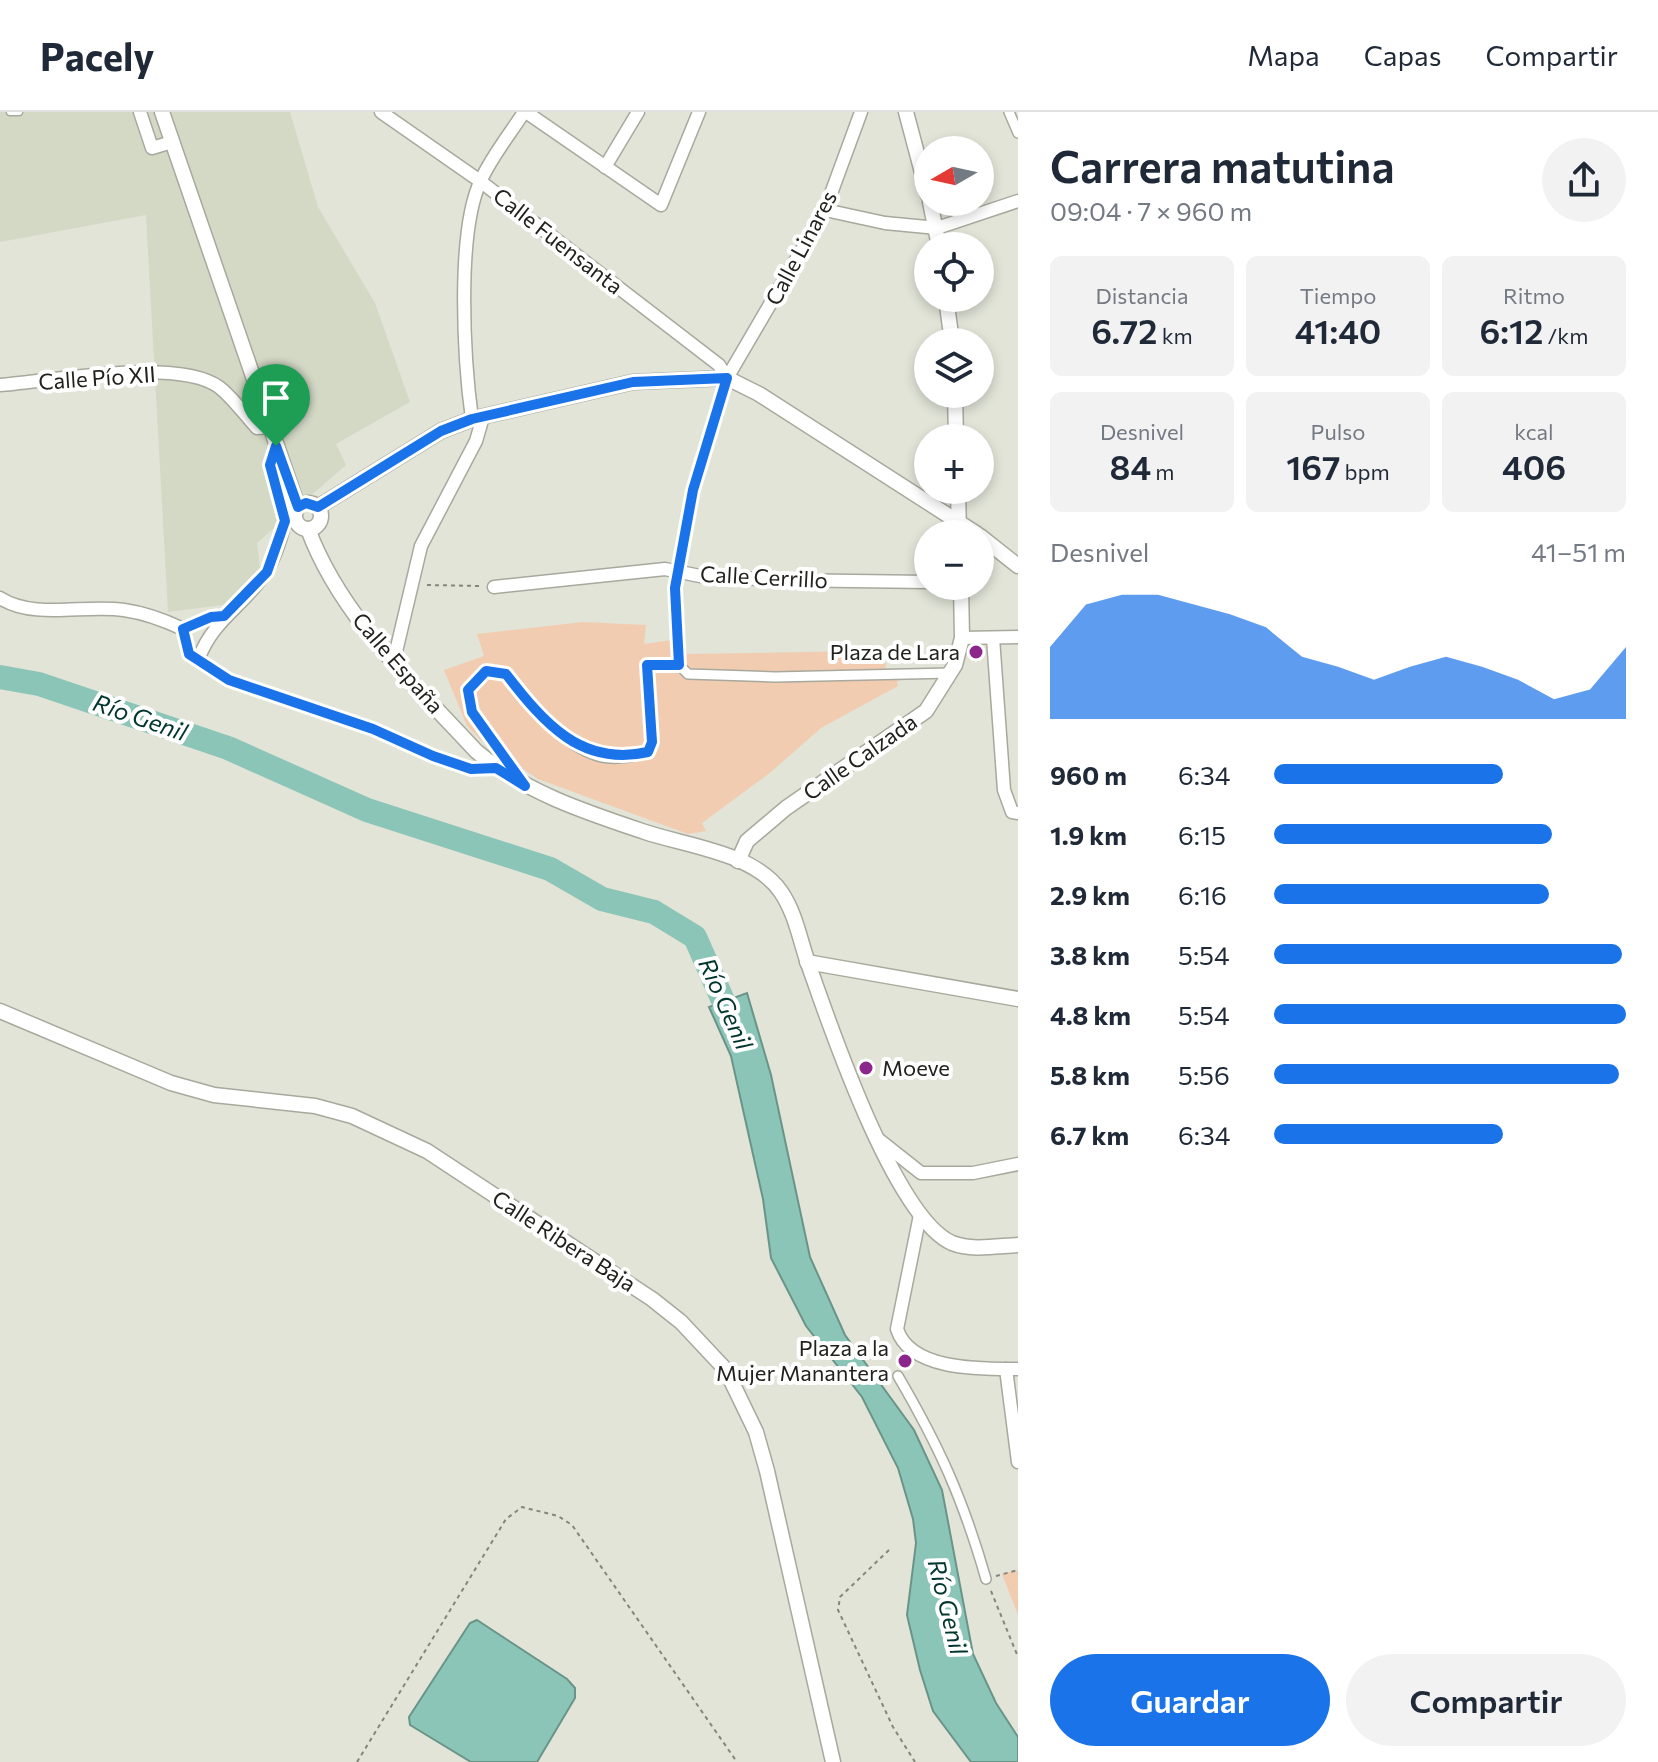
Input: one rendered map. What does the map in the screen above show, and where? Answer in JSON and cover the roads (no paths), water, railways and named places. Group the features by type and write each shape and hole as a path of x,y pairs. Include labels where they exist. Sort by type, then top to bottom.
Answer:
{"street":[{"path":"140,112 152,148 172,142"},
{"path":"162,112 298,507 295,519 308,529 321,519 318,507"},
{"path":"394,660 421,546 476,441 478,418 467,382 468,230 480,181 525,112 661,205 699,112"},
{"path":"605,167 638,112"},
{"name":"Calle Linares","path":"679,665 675,588 693,490 727,378 825,210 861,112"},
{"path":"906,112 914,142"},
{"path":"1009,112 1018,133"},
{"name":"Calle Fuensanta","path":"385,113 480,181 719,365 727,378"},
{"path":"825,210 885,223 937,228 1018,201"},
{"path":"934,216 937,232"},
{"name":"Calle Pío XII","path":"0,385 157,371 187,375 218,386 257,428 269,427"},
{"path":"318,507 441,431 478,418 633,382 727,378 759,394 947,520"},
{"path":"198,660 205,641 224,616 267,572 285,521 270,465 276,446"},
{"path":"298,507 306,503 318,507"},
{"name":"Calle España","path":"308,529 336,591 394,660 496,768 525,786 599,816 738,861 764,874 780,890 791,908 807,962 876,1137 920,1215 951,1242 971,1248 1018,1245"},
{"path":"994,547 1018,566"},
{"name":"Calle Cerrillo","path":"494,587 665,569 778,580 914,582"},
{"path":"0,598 19,607 122,609 158,617 183,629 211,617 224,616"},
{"name":"Calle Calzada","path":"738,861 747,841 786,808 926,711 951,673 962,638 961,600"},
{"path":"183,629 189,654 229,680 373,729 471,769 496,768"},
{"path":"962,638 1018,637"},
{"path":"993,638 1004,790 1015,813"},
{"path":"525,786 472,712 468,690 475,679 486,671 506,674 526,699 581,746 602,756 626,757 648,752 652,742 647,665 679,665 688,674 775,677 951,673"},
{"path":"807,962 1018,999"},
{"name":"Calle Ribera Baja","path":"0,1011 171,1083 214,1095 315,1106 389,1131 467,1177 681,1322 726,1370 756,1432 833,1762"},
{"path":"876,1137 921,1173 973,1173 1018,1164"},
{"path":"920,1215 897,1329 901,1341 916,1353 969,1367 1012,1369 1018,1462"},
{"path":"898,1376 939,1445 965,1505 986,1579"}],"lane":[{"path":"0,115 19,112"}],"water":[{"path":"747,993 771,1075 810,1257 845,1335 914,1430 942,1490 973,1654 996,1703 1018,1737 1018,1762 971,1762 933,1711 907,1615 916,1543 913,1519 898,1468 862,1397 806,1326 771,1258 763,1199 731,1056 709,1007"},
{"path":"477,1620 567,1679 575,1688 575,1698 537,1762 471,1762 410,1725 409,1717 470,1623"}],"waterway":[{"name":"Río Genil","path":"0,677 39,684 228,748 367,810 550,869 602,899 654,912 695,937 736,1030"}],"place":[{"name":"Plaza de Lara","path":"976,652"},
{"name":"Moeve","path":"866,1068"},
{"name":"Plaza a la Mujer Manantera","path":"905,1361"}]}
